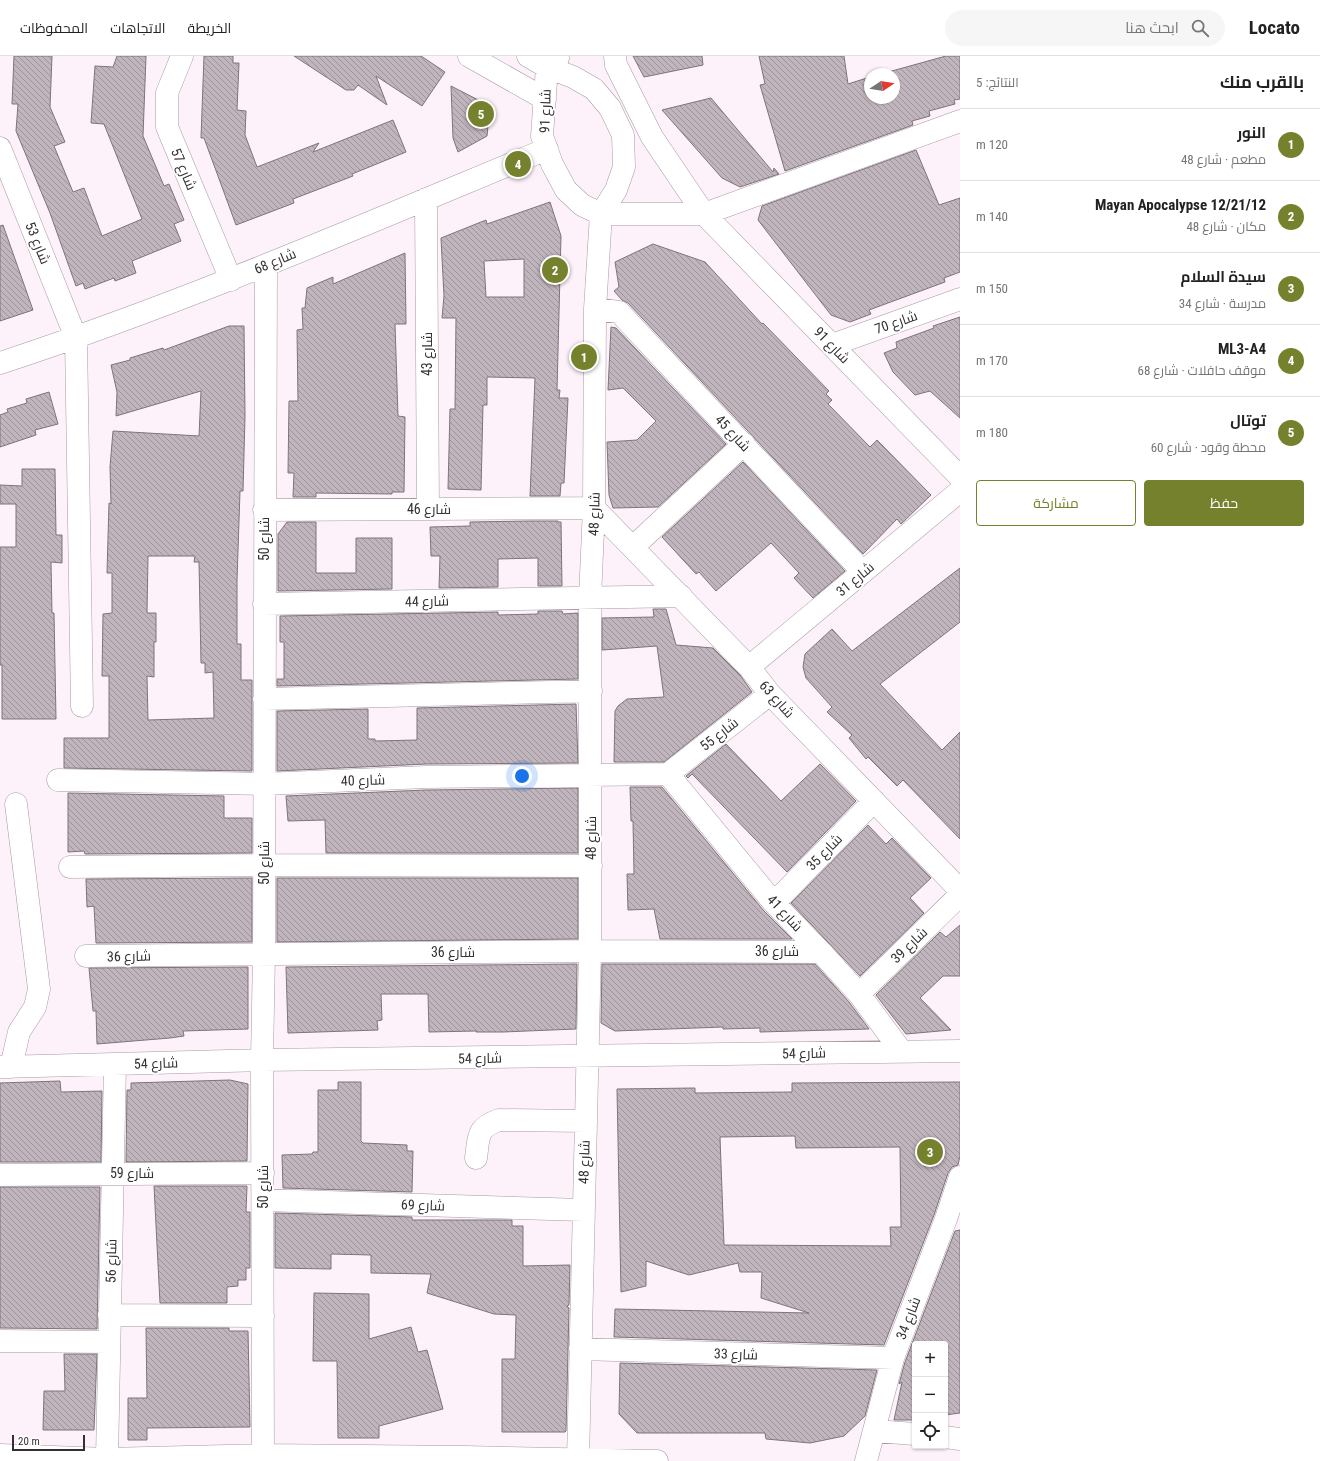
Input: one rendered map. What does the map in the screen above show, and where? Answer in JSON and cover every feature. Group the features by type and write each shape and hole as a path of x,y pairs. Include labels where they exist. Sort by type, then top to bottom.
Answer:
{"street":[{"name":"شارع 57","path":"182,56 167,93 167,127 231,280"},
{"path":"469,56 544,99"},
{"path":"528,56 554,61 573,76 594,89 610,108 623,135 624,167 616,190 601,214"},
{"name":"شارع 91","path":"614,56 616,65 652,137 704,214 960,477"},
{"name":"شارع 91","path":"554,61 544,99 542,136 552,164 566,190 582,205 601,214 704,214"},
{"path":"704,214 960,121"},
{"name":"شارع 53","path":"0,148 76,338"},
{"name":"شارع 68","path":"0,363 76,338 231,280 546,149"},
{"name":"شارع 43","path":"426,199 428,509"},
{"name":"شارع 48","path":"578,1460 582,1210 588,1057 590,951 590,598 594,508 595,309 601,214"},
{"name":"شارع 50","path":"263,1458 262,1060 264,954 264,510 266,265"},
{"name":"شارع 70","path":"832,345 960,299"},
{"name":"شارع 45","path":"595,309 619,312 864,572"},
{"path":"76,338 82,706"},
{"path":"633,547 744,444"},
{"name":"شارع 31","path":"749,667 960,491"},
{"name":"شارع 46","path":"264,510 594,508"},
{"name":"شارع 63","path":"594,508 749,667 770,694 957,884"},
{"path":"590,598 681,596"},
{"name":"شارع 44","path":"264,604 590,598"},
{"path":"264,699 590,691"},
{"name":"شارع 55","path":"668,774 770,694"},
{"name":"شارع 40","path":"58,780 264,784 426,777 668,774"},
{"name":"شارع 41","path":"668,774 774,903 859,994 902,1052"},
{"name":"شارع 35","path":"774,903 874,801"},
{"path":"6,1067 19,1032 35,1007 39,989 16,804"},
{"path":"70,867 264,865 591,866"},
{"name":"شارع 39","path":"859,994 957,884"},
{"name":"شارع 36","path":"86,956 590,951 821,952"},
{"name":"شارع 54","path":"6,1067 262,1060 588,1057 960,1051"},
{"name":"شارع 56","path":"107,1459 115,1064"},
{"path":"476,1158 479,1133 487,1124 499,1120 586,1121"},
{"name":"شارع 59","path":"0,1175 263,1173"},
{"name":"شارع 34","path":"866,1461 893,1358 946,1219 960,1177"},
{"name":"شارع 69","path":"263,1200 582,1210"},
{"path":"110,1315 263,1316"},
{"path":"0,1341 109,1342"},
{"name":"شارع 33","path":"580,1349 893,1358"},
{"path":"875,1431 912,1434"},
{"path":"948,1437 960,1438"},
{"path":"0,1455 107,1459 263,1458 657,1461"}],"building":[{"path":"14,56 52,56 50,107 65,142 54,146 73,192 84,188 102,236 142,219 104,124 91,123 95,66 113,67 117,56 146,56 143,136 164,186 169,184 184,220 174,224 181,241 132,261 136,273 115,281 114,278 85,289 83,283 76,286 50,213 16,131 18,104 12,104"},
{"path":"204,56 233,56 233,63 239,63 237,110 246,111 245,135 257,167 319,143 313,152 393,120 406,152 352,174 353,176 293,199 294,203 236,225 204,138 201,138"},
{"path":"294,56 421,56 445,72 422,106 376,76 387,105 358,85 354,90 346,90"},
{"path":"633,56 702,56 703,65 644,77"},
{"path":"759,56 844,56 848,84 864,79 864,104 900,104 900,69 946,56 960,56 960,99 954,100 955,104 929,111 930,116 912,121 913,125 785,171 760,85 765,84"},
{"path":"451,86 490,106 487,136 458,152 453,138"},
{"path":"711,98 773,172 774,168 779,174 740,187 722,178 662,110"},
{"path":"916,150 939,205 960,198 960,272 944,278 945,282 869,310 871,314 850,322 831,315 758,220 762,206"},
{"path":"550,202 561,236 557,390 560,390 559,398 568,398 564,483 561,483 560,496 530,496 535,378 487,377 487,405 483,405 481,490 448,489 450,409 455,409 456,318 442,318 444,296 441,238 486,220 487,224","holes":["524,259 524,297 486,297 484,261"]},
{"path":"3,225 33,310 0,321 0,226"},
{"path":"653,244 705,262 762,324 763,323 829,391 826,394 832,400 828,404 870,447 877,440 931,495 901,524 897,519 863,554 628,303 622,300 614,291 619,287 615,262"},
{"path":"405,253 406,324 395,324 398,416 405,417 404,492 392,492 392,494 316,493 316,497 293,497 294,473 288,473 289,401 298,401 297,330 303,329 302,308 305,308 307,288 333,277 333,284"},
{"path":"960,317 960,418 930,391 915,395 893,372 884,353 897,348 896,342 934,328 933,326"},
{"path":"229,326 244,326 245,416 243,491 240,491 237,581 237,644 241,644 241,680 252,680 252,771 64,768 64,738 109,738 109,676 102,676 103,614 112,613 112,573 107,573 109,503 111,504 110,467 113,431 199,436 201,391 116,416 117,392 111,365 163,348 164,350","holes":["148,556 195,556 194,562 199,562 201,663 205,663 205,673 213,672 214,718 148,720 147,676 154,677 154,642 156,642 156,613 147,613"]},
{"path":"611,327 616,328 726,444 658,507 613,508 609,495 607,442 637,440 656,421 623,388 608,390"},
{"path":"49,392 58,424 35,430 36,435 0,447 0,415 8,412 7,409 27,403 26,399"},
{"path":"743,462 845,571 813,598 794,578 799,573 771,543 716,591 699,572 696,574 662,537"},
{"path":"22,469 55,469 56,535 62,535 62,563 51,562 52,613 54,613 56,719 2,719 2,665 0,665 0,547 16,547 16,504 0,504 0,485 22,486"},
{"path":"287,522 316,522 316,573 356,573 356,538 392,538 392,589 278,591 278,534"},
{"path":"470,522 561,522 562,586 538,586 538,558 498,559 498,587 439,588 440,556 431,556 430,527 470,526"},
{"path":"960,568 960,622 880,684 942,750 960,732 960,839 903,780 897,786 868,757 866,759 849,738 852,735 827,712 832,707 806,678 803,667 805,654 832,629 852,651"},
{"path":"653,609 666,609 676,645 713,648 740,675 752,692 664,762 614,762 615,711 618,706 627,699 664,697 657,646 602,650 602,618 654,617"},
{"path":"538,611 562,611 563,614 578,613 578,679 277,686 277,679 284,679 284,642 280,642 280,616 498,612 498,615 538,614"},
{"path":"576,704 578,763 426,764 277,771 277,711 368,709 368,739 375,739 375,741 417,740 417,708"},
{"path":"726,744 781,801 820,764 856,801 787,872 692,774 688,778 686,776"},
{"path":"630,787 662,787 764,911 792,939 660,939 654,909 628,910 627,874 634,874 633,821 631,821"},
{"path":"578,788 578,853 326,853 325,820 288,821 286,796 426,790"},
{"path":"68,793 224,796 224,818 252,818 252,853 85,854 84,851 68,852"},
{"path":"868,825 886,844 892,838 931,878 910,898 924,913 860,976 791,903"},
{"path":"252,878 252,942 96,943 94,906 87,907 86,879"},
{"path":"277,878 578,878 578,939 277,942"},
{"path":"960,925 960,976 943,976 920,998 951,1030 906,1034 876,995 940,932 946,937"},
{"path":"577,964 576,1029 503,1032 429,1032 428,994 381,994 382,1020 377,1021 378,1030 288,1033 286,967"},
{"path":"602,964 815,964 849,1002 869,1029 760,1032 760,1028 723,1029 723,1027 615,1031 601,1023"},
{"path":"248,967 248,1029 183,1031 184,1036 97,1044 96,1011 93,1011 89,968"},
{"path":"230,1080 248,1084 247,1161 126,1162 127,1090 131,1090 131,1083"},
{"path":"60,1081 61,1092 102,1091 101,1162 0,1162 0,1083"},
{"path":"338,1082 361,1082 361,1141 363,1143 407,1145 407,1151 413,1151 412,1192 283,1188 282,1155 312,1154 313,1152 318,1152 318,1090 338,1090"},
{"path":"960,1082 960,1156 958,1165 952,1167 948,1173 934,1215 884,1345 614,1337 615,1309 809,1313 761,1298 762,1272 740,1272 738,1263 689,1275 646,1261 646,1286 621,1292 617,1089 695,1088 695,1093 792,1092 792,1083","holes":["795,1136 796,1148 900,1147 901,1227 890,1227 891,1246 724,1245 720,1137"]},
{"path":"154,1186 247,1186 246,1212 250,1212 250,1268 246,1268 246,1280 238,1280 238,1286 227,1287 227,1303 160,1303"},
{"path":"0,1187 100,1187 97,1329 0,1328"},
{"path":"275,1213 412,1217 412,1220 512,1220 512,1226 523,1226 523,1266 570,1265 569,1305 567,1306 569,1308 566,1431 502,1432 502,1359 515,1359 516,1315 494,1314 427,1293 431,1274 371,1273 371,1255 331,1254 331,1269 275,1268"},
{"path":"960,1230 960,1413 948,1415 948,1341 913,1341 955,1231"},
{"path":"314,1293 369,1294 369,1339 411,1327 418,1352 427,1350 443,1409 379,1426 379,1438 338,1438 337,1361 313,1361"},
{"path":"146,1328 229,1328 229,1331 248,1331 250,1427 147,1428 147,1440 128,1440 128,1398 147,1398"},
{"path":"912,1344 912,1420 894,1420 902,1382 899,1384"},
{"path":"64,1354 97,1354 94,1430 43,1430 44,1391 65,1391"},
{"path":"620,1363 877,1370 865,1416 844,1436 810,1443 766,1439 765,1433 637,1433 619,1414"}],"place":[{"name":"توتال","path":"481,114"},
{"name":"ML3-A4","path":"518,164"},
{"name":"12/21/12 Mayan Apocalypse","path":"555,270"},
{"name":"النور","path":"584,357"},
{"name":"سيدة السلام","path":"930,1152"}]}
